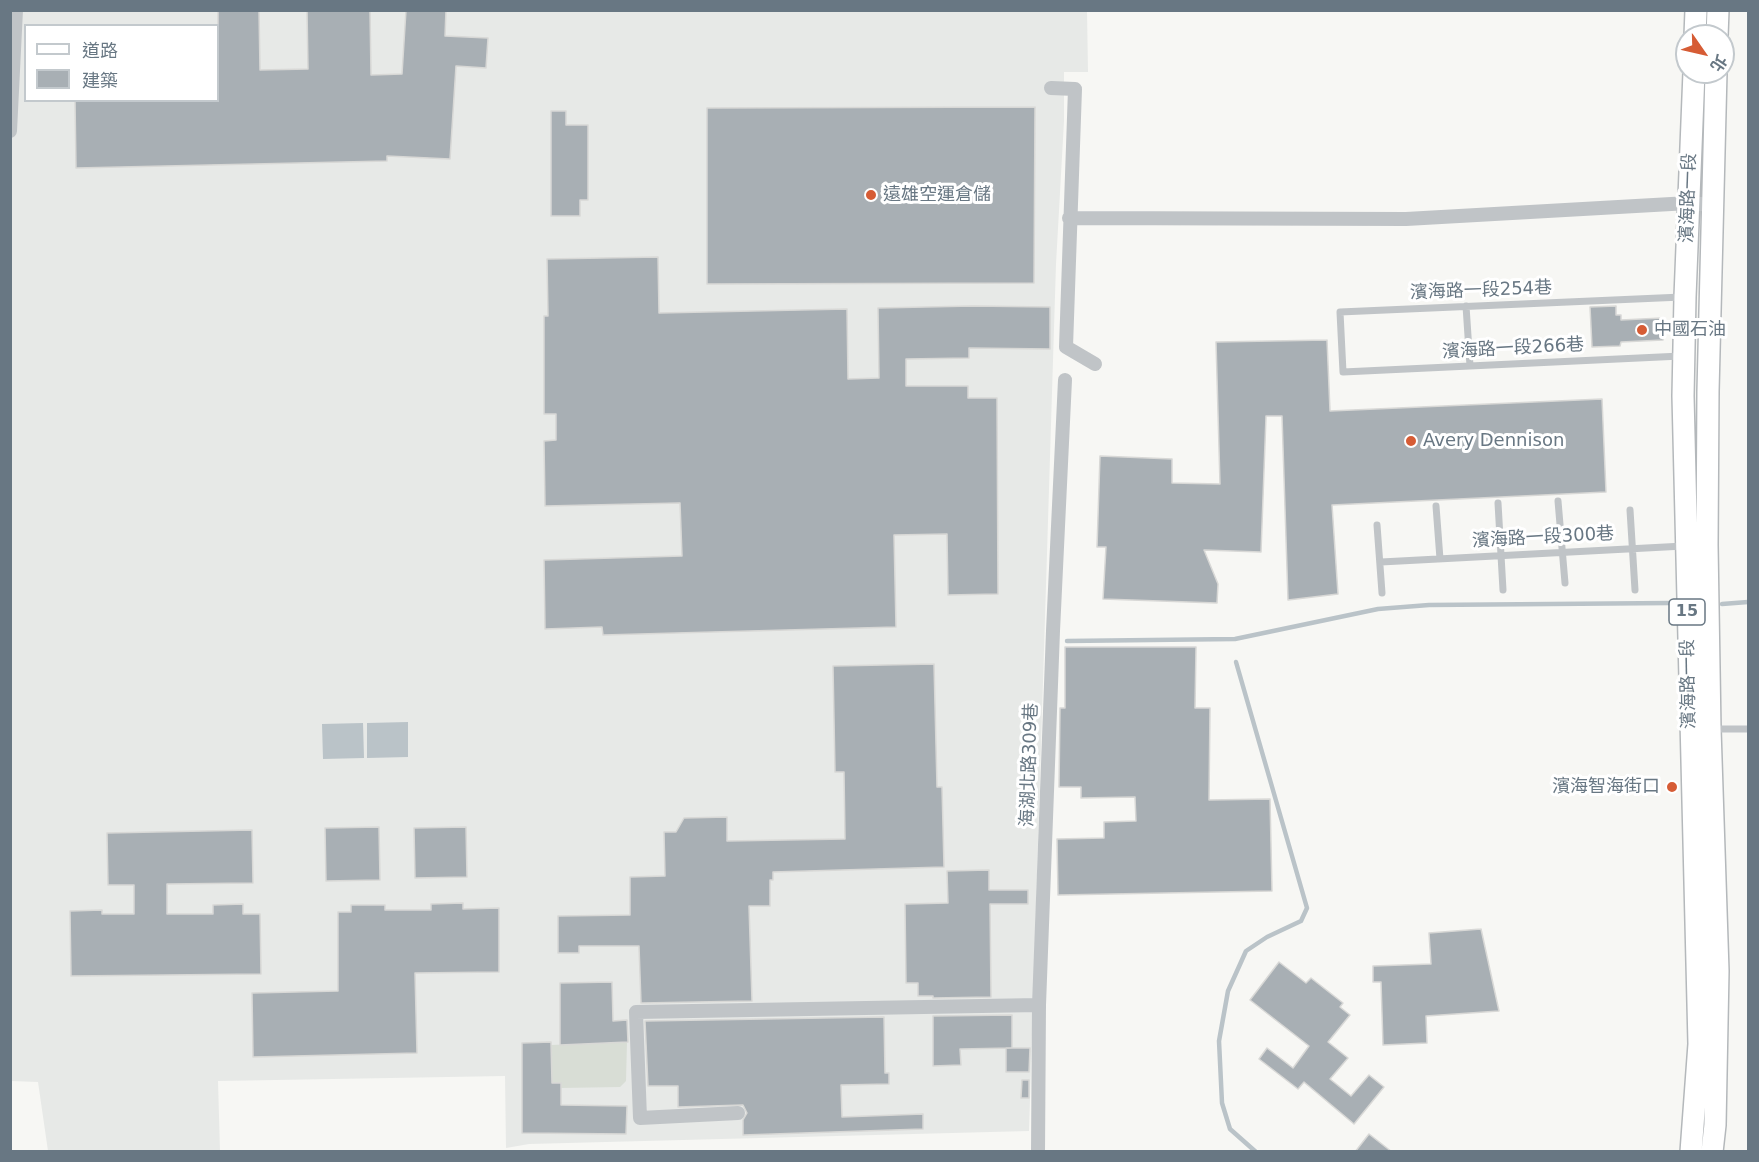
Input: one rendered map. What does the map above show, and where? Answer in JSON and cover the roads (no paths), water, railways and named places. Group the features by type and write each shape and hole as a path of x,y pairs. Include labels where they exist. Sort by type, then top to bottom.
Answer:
{"main road":[{"name":"濱海路一段","path":"1694,84 1685,297 1684,462 1686,546 1700,729 1715,1125 1712,1152"},
{"name":"濱海路一段","path":"1700,729 1707,545 1716,84"},
{"path":"1684,462 1708,461"},
{"name":"濱海路一段","path":"1691,1152 1707,956"}],"street":[{"path":"10,131 16,10"},
{"path":"1051,88 1075,89 1066,347 1095,364"},
{"path":"1069,218 1406,219 1689,204 1712,205"},
{"name":"海湖北路309巷","path":"1038,1152 1039,1005 1065,380"},
{"path":"738,1113 640,1118 636,1012 1039,1005"}],"lane":[{"name":"濱海路一段254巷","path":"1343,372 1340,312 1685,297"},
{"path":"1466,306 1470,366"},
{"name":"濱海路一段266巷","path":"1343,372 1684,356"},
{"path":"1558,501 1565,583"},
{"path":"1498,502 1503,590"},
{"path":"1436,507 1440,559"},
{"path":"1630,510 1635,590"},
{"path":"1377,525 1382,593"},
{"name":"濱海路一段300巷","path":"1381,562 1707,545"},
{"path":"1700,729 1749,729"}],"waterway":[{"path":"1722,604 1748,602"},
{"path":"1067,641 1235,639 1378,609 1429,605 1671,603"},
{"path":"1236,662 1307,908 1301,921 1267,937 1246,951 1228,991 1219,1041 1222,1103 1230,1129 1256,1152"}],"place":[{"name":"遠雄空運倉儲","path":"871,195"},
{"name":"中國石油","path":"1642,330"},
{"name":"Avery Dennison","path":"1411,441"},
{"name":"濱海智海街口","path":"1672,787"}]}
